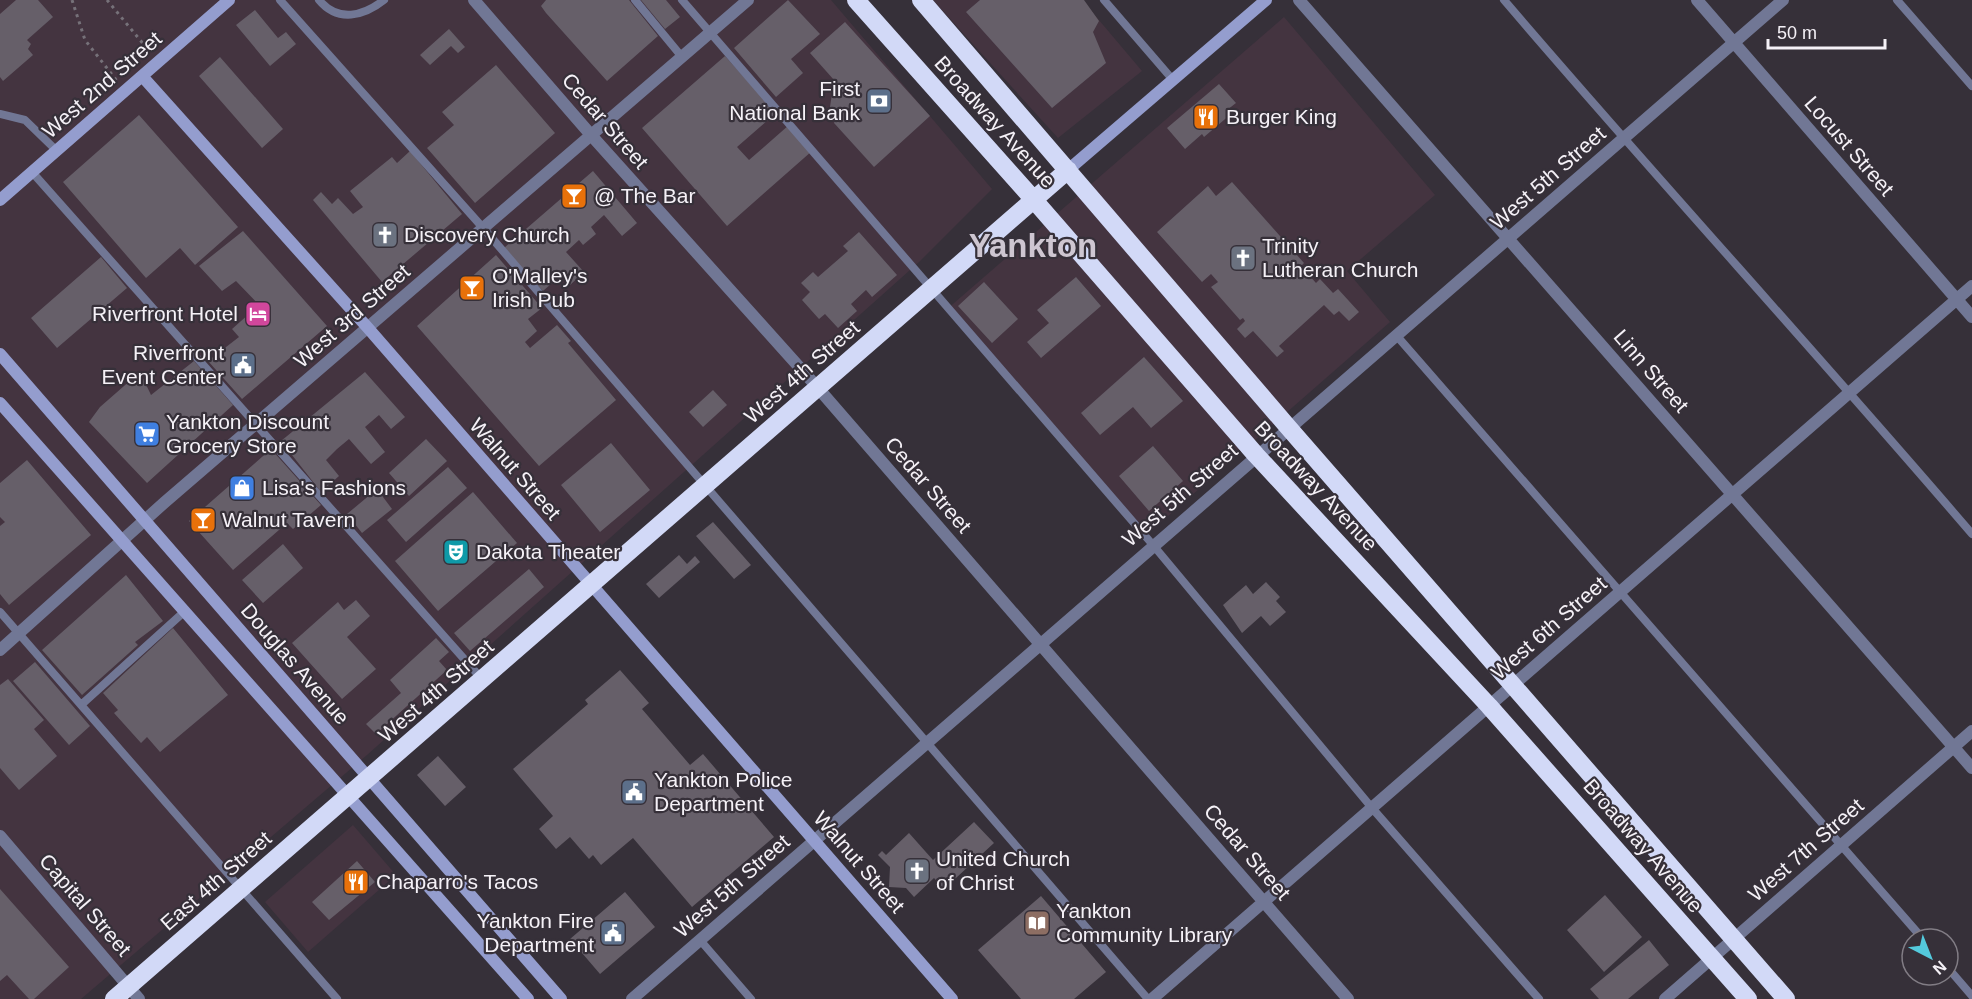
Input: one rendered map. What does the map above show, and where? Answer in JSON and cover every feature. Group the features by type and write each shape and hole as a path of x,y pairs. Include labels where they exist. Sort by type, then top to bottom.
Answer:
{"highway":[{"name":"Broadway Avenue","path":"856,0 1256,455 1489,706 1748,999"},
{"name":"Broadway Avenue","path":"921,0 1288,428 1786,999"},
{"name":"West 4th Street","path":"348,796 1068,170"},
{"name":"East 4th Street","path":"114,999 134,993 242,889 348,796"}],"street":[{"name":"West 2nd Street","path":"0,200 229,0"},
{"name":"Cedar Street","path":"474,0 591,135 818,388 1348,999"},
{"name":"West 3rd Street","path":"0,650 145,521 748,0"},
{"name":"West 4th Street","path":"1068,170 1266,0"},
{"name":"Linn Street","path":"1299,0 1972,768"},
{"name":"Locust Street","path":"1697,0 1972,317"},
{"name":"West 5th Street","path":"632,999 1256,455 1783,0"},
{"name":"Walnut Street","path":"142,76 368,328 952,999"},
{"name":"West 6th Street","path":"1150,999 1972,286"},
{"name":"Douglas Avenue","path":"0,354 561,999"},
{"path":"0,402 528,999"},
{"name":"West 7th Street","path":"1665,999 1972,731"},
{"name":"Capital Street","path":"0,837 134,993"}],"lane":[{"path":"280,0 484,229 926,743 1150,999"},
{"path":"319,0 341,15 361,15 384,0"},
{"path":"635,0 682,57"},
{"path":"682,0 933,288 1153,545 1372,808 1539,999"},
{"path":"1104,0 1173,80"},
{"path":"1504,0 1623,139 1851,392 1972,534"},
{"path":"1897,0 1972,86"},
{"path":"0,114 25,120 57,151"},
{"path":"32,172 483,680"},
{"path":"1396,335 1913,927"},
{"path":"81,705 184,611"},
{"path":"0,612 337,999"},
{"path":"700,940 751,999"},
{"path":"1960,982 1972,996"}],"path":[{"path":"72,0 85,40 124,92"},
{"path":"107,0 159,62"}],"shaded area":[{"path":"0,0 831,0 992,189 919,262 367,755 81,999 0,999"},
{"path":"933,0 1082,0 1142,71 1058,138"},
{"path":"1284,17 1435,195 1347,271 1390,322 1144,537 946,310"},
{"path":"353,825 396,875 308,952 265,902"}],"building":[{"path":"16,0 38,0 53,17 27,40 31,44 28,49 33,55 3,81 0,77 0,14"},
{"path":"546,0 629,0 658,36 607,81 546,13 541,6"},
{"path":"641,0 666,0 680,17 665,29"},
{"path":"788,0 820,34 791,59 803,73 776,97 734,48"},
{"path":"980,0 1084,0 1099,21 1093,32 1106,63 1052,108 966,12"},
{"path":"255,10 278,38 286,32 296,44 270,66 236,25"},
{"path":"845,22 930,116 874,167 834,123 837,115 830,107 834,80 810,53"},
{"path":"449,29 465,47 458,53 451,46 430,65 420,55"},
{"path":"725,56 776,113 737,147 749,160 789,125 812,151 727,226 642,128"},
{"path":"220,57 283,129 262,148 199,76"},
{"path":"496,65 555,133 475,203 427,148 454,125 442,112"},
{"path":"1219,84 1236,103 1227,110 1231,114 1204,137 1202,134 1185,149 1167,128"},
{"path":"139,115 238,227 195,265 180,248 146,278 63,182"},
{"path":"410,151 462,214 382,282 313,200 321,192 332,204 338,198 353,214 363,207 350,191 392,157 397,163"},
{"path":"593,171 637,223 622,236 604,215 591,227 596,234 583,245 579,240 566,252 584,272 570,285 561,275 543,291 504,248"},
{"path":"1232,182 1304,263 1301,266 1316,283 1320,279 1333,293 1338,289 1359,312 1349,321 1339,311 1334,315 1324,305 1279,346 1284,351 1277,357 1253,331 1245,338 1237,329 1245,321 1243,318 1240,320 1211,287 1218,282 1211,274 1202,282 1157,232 1208,186 1216,196"},
{"path":"243,231 327,326 242,399 208,361 239,337 232,329 259,305 236,281 222,291 199,266"},
{"path":"859,232 897,275 872,297 866,290 851,304 857,311 838,328 825,314 819,319 802,300 810,292 801,283 813,272 818,277 848,251 843,246"},
{"path":"496,255 542,308 528,319 537,331 525,342 530,348 557,325 571,341 568,343 616,400 539,466 417,326"},
{"path":"101,257 127,288 57,348 31,318"},
{"path":"1076,277 1101,306 1041,358 1027,342 1049,323 1037,310"},
{"path":"984,282 1018,319 992,343 958,306"},
{"path":"1144,357 1183,401 1151,428 1133,407 1100,435 1081,413"},
{"path":"194,361 233,405 147,483 89,422 100,407 140,372 151,395"},
{"path":"365,372 405,417 391,429 379,415 365,427 385,452 371,464 349,439 337,449 326,460 339,476 321,492 281,441"},
{"path":"713,390 727,405 703,427 689,412"},
{"path":"426,439 447,461 409,496 389,473"},
{"path":"611,443 650,490 600,532 561,485"},
{"path":"1153,446 1183,481 1149,511 1119,476"},
{"path":"271,449 321,505 293,529 287,523 233,570 189,521"},
{"path":"27,460 91,535 9,605 0,594 0,526 5,522 0,517 0,483"},
{"path":"448,467 467,488 406,542 387,520"},
{"path":"377,489 392,509 362,533 347,514"},
{"name":"Dakota Theater","path":"473,492 517,543 438,611 395,561"},
{"path":"713,522 751,565 734,579 696,536"},
{"path":"283,544 303,568 263,603 242,580"},
{"path":"679,555 687,564 695,556 700,562 659,598 646,584"},
{"path":"529,569 544,587 470,651 454,633"},
{"path":"126,575 163,621 135,642 138,645 82,695 42,650"},
{"path":"1266,582 1280,597 1276,601 1286,612 1270,626 1261,616 1242,633 1223,605 1246,585 1253,594"},
{"path":"356,600 370,616 347,637 376,669 342,699 292,643 338,602 344,610"},
{"path":"173,628 228,695 160,752 147,737 141,743 114,713 118,710 103,693"},
{"path":"436,638 449,652 439,661 447,670 376,734 366,724 401,693 390,680"},
{"path":"35,662 90,726 69,745 13,681"},
{"name":"Yankton Police Department","path":"620,670 649,703 642,709 690,765 703,754 774,837 692,907 633,838 601,865 593,855 589,859 570,837 556,849 539,829 553,816 513,769 588,704 585,700"},
{"path":"8,679 44,720 34,729 57,756 19,790 0,768 0,685"},
{"path":"438,756 466,787 445,806 417,775"},
{"path":"974,822 994,843 944,889 934,878 914,897 906,888 889,887 890,867 878,855 882,851 886,855 909,833 933,860"},
{"path":"357,861 375,882 329,920 312,902"},
{"path":"0,889 69,967 34,999 29,999 7,975 0,981"},
{"name":"Yankton Fire Department","path":"625,892 655,927 600,974 570,939"},
{"path":"1605,895 1642,937 1604,972 1567,930"},
{"name":"Yankton Community Library","path":"1041,896 1106,972 1074,999 1021,999 978,950"},
{"path":"1649,940 1669,965 1628,999 1599,999 1590,989"}],"place":[{"name":"First National Bank","path":"879,101"},
{"name":"Burger King","path":"1206,117"},
{"name":"@ The Bar","path":"574,196"},
{"name":"Discovery Church","path":"385,235"},
{"name":"Trinity Lutheran Church","path":"1243,258"},
{"name":"O'Malley's Irish Pub","path":"472,288"},
{"name":"Riverfront Hotel","path":"258,314"},
{"name":"Riverfront Event Center","path":"243,365"},
{"name":"Yankton Discount Grocery Store","path":"147,434"},
{"name":"Lisa's Fashions","path":"242,488"},
{"name":"Walnut Tavern","path":"203,520"},
{"name":"Dakota Theater","path":"456,552"},
{"name":"Yankton Police Department","path":"634,792"},
{"name":"United Church of Christ","path":"917,871"},
{"name":"Chaparro's Tacos","path":"356,882"},
{"name":"Yankton Community Library","path":"1037,923"},
{"name":"Yankton Fire Department","path":"613,933"}],"district":[{"name":"Yankton","path":"1033,245"}]}
